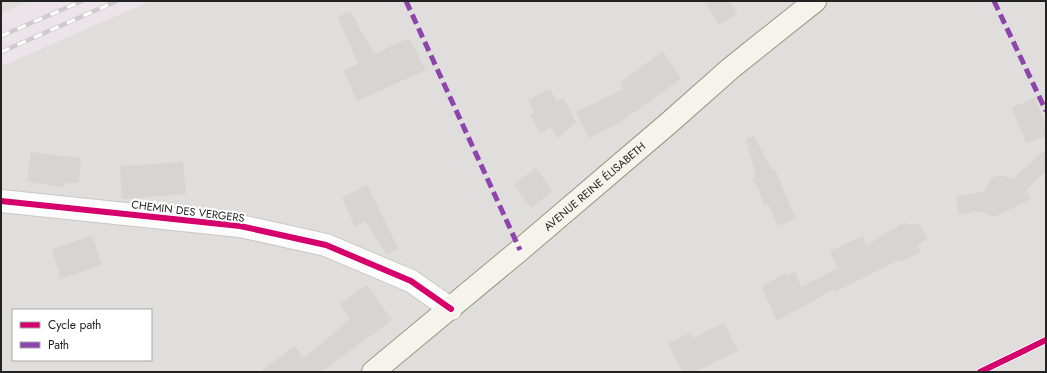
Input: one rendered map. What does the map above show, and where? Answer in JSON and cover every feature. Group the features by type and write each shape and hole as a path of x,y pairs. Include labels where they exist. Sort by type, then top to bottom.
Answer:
{"main road":[{"name":"AVENUE REINE ÉLISABETH","path":"373,372 451,309 664,127 730,68 815,1"}],"street":[{"name":"CHEMIN DES VERGERS","path":"1,201 240,226 326,245 411,281 451,309"}],"shaded area":[{"path":"1,1 32,1 1,14"},
{"path":"30,1 150,1 1,66 1,13"},
{"path":"150,1 1046,1 1046,372 1,372 1,66"}],"building":[{"path":"705,1 730,1 737,14 719,25"},
{"path":"350,11 374,54 409,38 426,70 357,101 344,71 358,64 338,17"},
{"path":"663,51 681,79 619,123 589,138 576,112 624,89 620,82"},
{"path":"550,89 557,101 563,97 576,122 558,138 551,127 540,133 530,115 535,112 528,100"},
{"path":"1035,98 1046,127 1046,136 1026,143 1012,107"},
{"path":"754,136 772,171 775,169 795,218 778,226 768,204 765,205 753,178 756,177 746,139"},
{"path":"1046,149 1046,171 1026,190 1031,199 994,217 980,211 959,215 956,197 985,191 991,178 1001,175 1013,179"},
{"path":"31,152 81,158 79,183 66,182 64,187 27,182"},
{"path":"183,162 186,194 122,199 120,166"},
{"path":"536,168 553,191 531,208 514,184"},
{"path":"367,185 398,248 387,255 365,221 355,227 342,198"},
{"path":"905,222 908,225 920,224 927,239 917,245 921,252 900,262 899,260 835,292 834,289 777,321 761,286 786,273 787,276 795,272 801,287 838,268 830,251 863,236 867,245"},
{"path":"92,236 102,265 61,279 52,249"},
{"path":"367,285 392,320 321,372 260,372 295,346 303,358 326,340 350,318 340,304"},
{"path":"724,323 738,351 694,372 682,372 668,343 690,333 693,338"}],"railway":[{"path":"1,36 82,1"},
{"path":"1,52 117,1"}],"marked path":[{"path":"406,1 520,250"},
{"path":"994,1 1046,111"}],"cycle path":[{"path":"1,201 240,226 326,245 411,281 451,309"},
{"path":"980,372 1046,340"}]}
